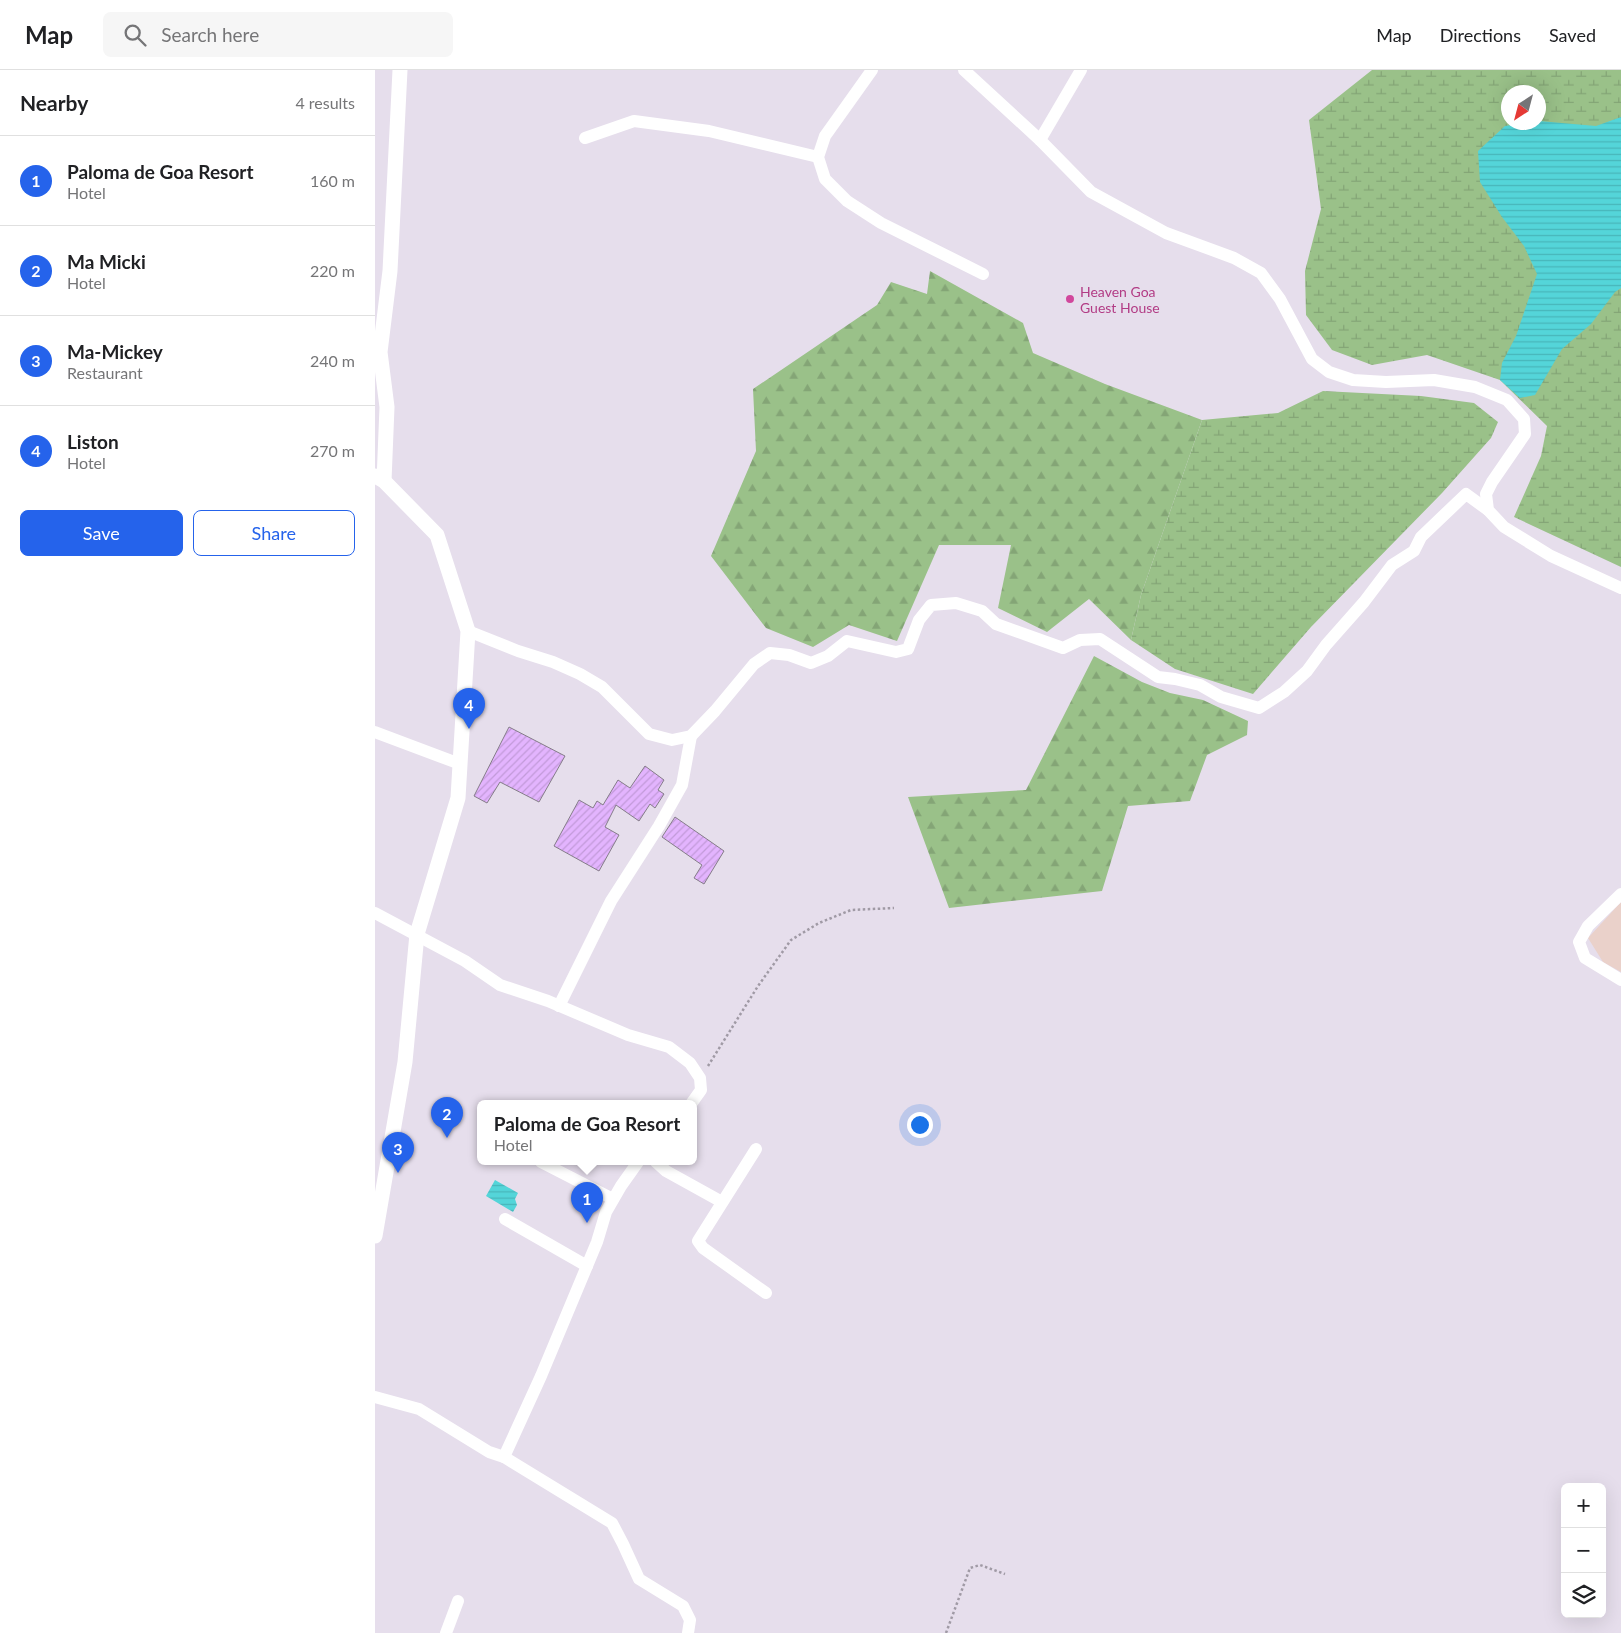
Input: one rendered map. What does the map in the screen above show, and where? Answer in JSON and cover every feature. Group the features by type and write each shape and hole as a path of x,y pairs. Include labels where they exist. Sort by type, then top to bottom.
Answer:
{"street":[{"path":"375,1236 405,1062 417,934 458,798 468,630 437,535 379,479 387,407 379,352 390,270 400,70"},
{"path":"872,70 825,136 818,157 825,179 847,201 881,223 983,274"},
{"path":"964,70 1041,140 1091,192 1166,233 1234,258 1261,273 1280,299 1312,359 1329,372 1353,380 1386,382 1433,380 1475,387 1507,400 1524,418 1525,434 1492,482 1487,494 1488,510"},
{"path":"1041,140 1081,70"},
{"path":"585,138 633,121 709,131 818,157"},
{"path":"559,1006 611,901 659,826 682,784 691,736 715,711 754,664 770,653 789,655 811,663 828,656 847,641 896,652 908,649 919,620 931,605 956,603 982,611 996,624 1063,648 1080,640 1100,639 1158,678 1175,679 1200,686 1221,697 1259,708 1284,692 1307,671 1392,565 1414,550 1421,537 1466,494 1488,510 1504,526 1551,556 1621,588"},
{"path":"468,630 580,674 602,687 649,734 672,740 691,736"},
{"path":"375,732 460,764"},
{"path":"1621,894 1588,926 1579,942 1585,958 1621,980"},
{"path":"375,913 465,961 500,985 559,1006 628,1035 669,1047 690,1063 700,1078 701,1090 694,1100"},
{"path":"757,1149 721,1202 698,1241 703,1248 766,1293"},
{"path":"547,1165 613,1199"},
{"path":"504,1457 541,1376 587,1266 607,1212 613,1199 636,1165"},
{"path":"659,1165 666,1171 721,1202"},
{"path":"505,1220 587,1266"},
{"path":"375,1397 419,1409 489,1452 504,1457 612,1523 639,1579 683,1606 690,1620 688,1633"},
{"path":"446,1633 458,1601"}],"path":[{"path":"700,1078 758,986 791,940 819,923 851,910 893,908"},
{"path":"946,1633 970,1568 980,1565 1005,1574"}],"shaded area":[{"path":"1621,902 1621,972 1603,962 1588,938"}],"green space":[{"path":"1372,70 1621,70 1621,567 1514,517 1541,456 1547,426 1500,380 1427,355 1372,365 1332,350 1306,315 1305,271 1321,209 1309,120"},
{"path":"930,271 1023,323 1033,353 1105,384 1202,420 1141,595 1131,640 1089,599 1047,632 998,608 1011,545 939,545 897,641 849,625 813,647 766,628 711,556 756,451 753,389 877,305 891,282 927,294"},
{"path":"1323,391 1421,396 1474,403 1498,422 1491,438 1442,493 1311,627 1253,694 1175,669 1131,640 1141,595 1202,420 1278,413"},
{"path":"1094,656 1142,682 1170,693 1203,700 1248,721 1247,735 1207,755 1190,801 1128,806 1102,891 949,908 908,797 1026,790"}],"water":[{"path":"1621,117 1621,288 1615,292 1591,324 1562,349 1535,395 1520,398 1500,380 1502,363 1516,336 1537,274 1524,246 1502,217 1480,182 1478,151 1501,130 1546,130 1546,122 1596,126"},
{"path":"495,1180 518,1193 515,1199 517,1205 513,1212 486,1196"}],"building":[{"path":"509,727 565,756 539,802 500,782 487,803 474,796"},
{"path":"645,766 664,780 658,790 664,794 655,808 650,804 639,821 616,805 605,827 619,835 599,871 554,846 579,800 593,808 597,801 603,805 618,780 630,788"},
{"path":"675,817 724,851 704,884 694,878 702,865 662,837"}],"place":[{"name":"Heaven Goa Guest House","path":"1070,299"},
{"name":"Liston","path":"469,729"},
{"name":"Ma Micki","path":"447,1138"},
{"name":"Ma-Mickey","path":"398,1173"},
{"name":"Paloma de Goa Resort","path":"587,1223"}]}
